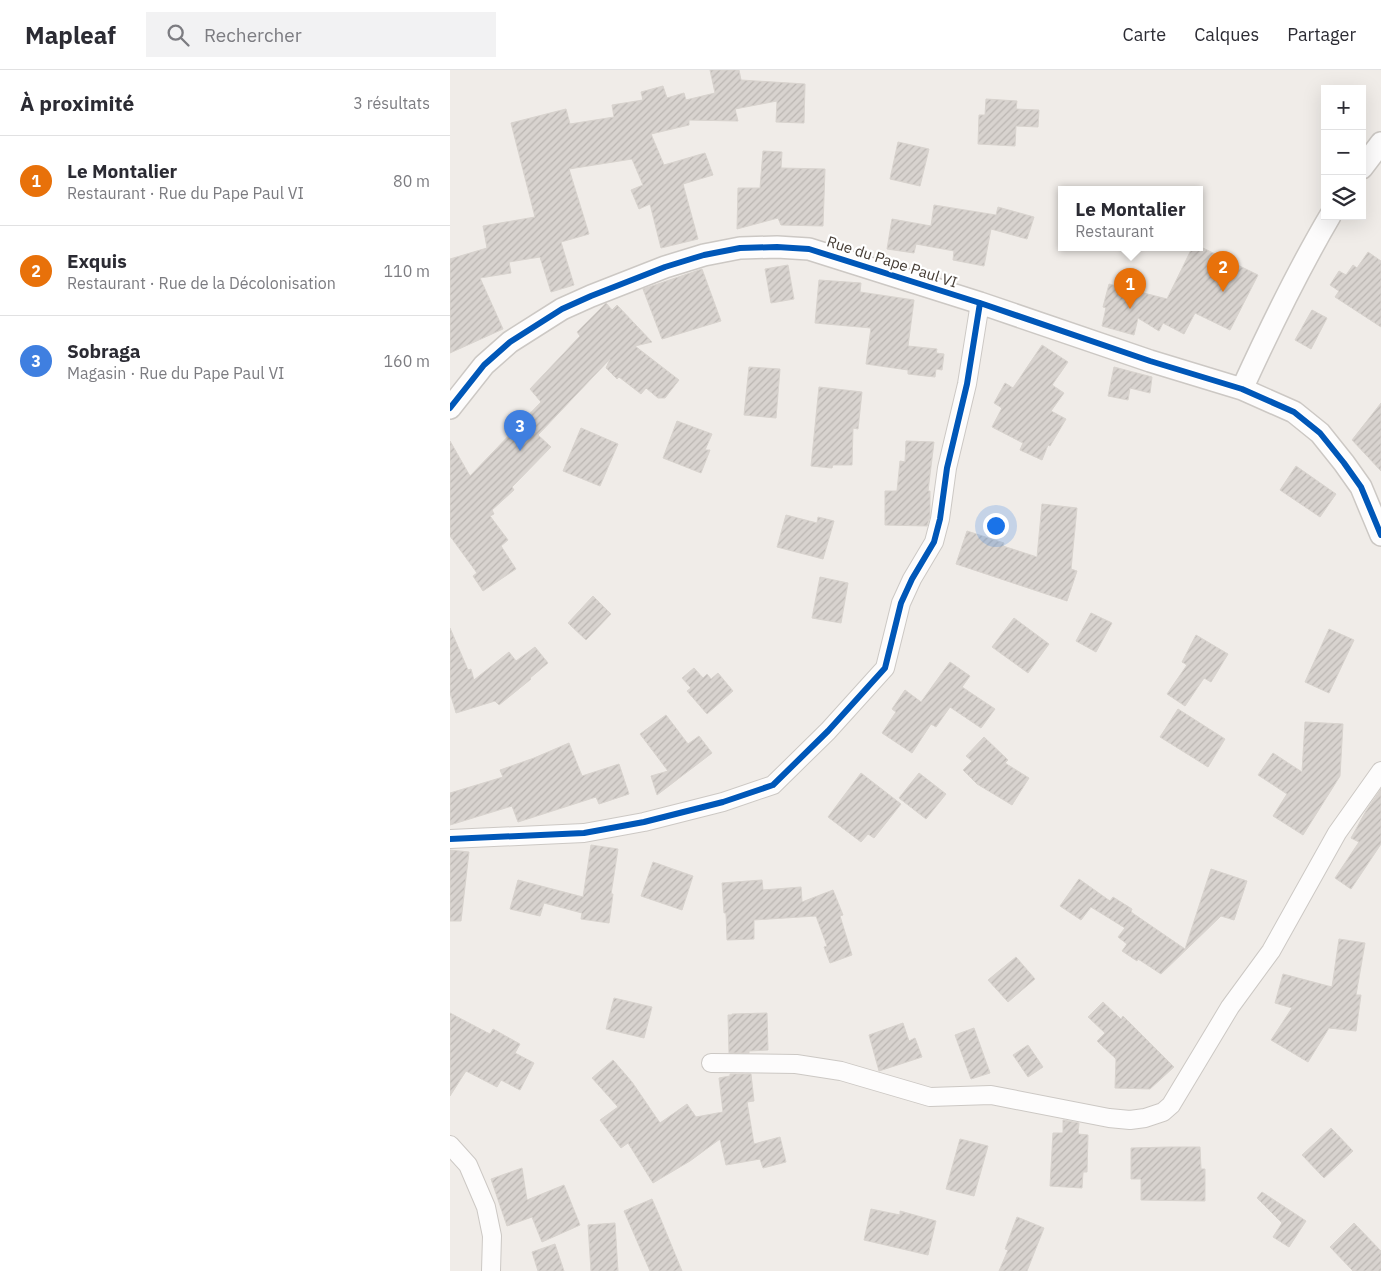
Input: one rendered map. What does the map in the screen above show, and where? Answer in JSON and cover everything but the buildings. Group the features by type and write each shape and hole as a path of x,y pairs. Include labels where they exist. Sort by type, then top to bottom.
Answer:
{"street":[{"path":"1366,163 1381,143"},
{"path":"1242,389 1277,314 1308,253 1328,220"},
{"name":"Rue du Pape Paul VI","path":"450,408 484,365 510,342 562,309 630,280 704,255 740,248 777,247 809,249 980,303 1150,361 1242,389 1294,412 1320,433 1361,487 1381,535"},
{"path":"450,839 584,834 644,822 723,802 773,786 828,731 885,668 901,603 912,579 934,542 967,384 980,303"},
{"path":"711,1063 796,1064 841,1071 930,1098 991,1095 1109,1118 1130,1120 1146,1118 1163,1112 1171,1106 1230,1007 1271,952 1337,833 1381,771"},
{"path":"450,1145 468,1165 486,1207 492,1236 492,1271"}],"cycle path":[{"path":"450,408 484,365 510,342 562,309 591,296 665,267 704,255 740,248 777,247 809,249 980,303 1150,361 1242,389 1294,412 1320,433 1361,487 1381,535"},
{"path":"450,839 584,833 644,822 723,802 773,785 828,731 885,668 901,603 912,579 934,542 940,519 947,468 967,384 980,303"}],"place":[{"name":"Exquis","path":"1223,292"},
{"name":"Le Montalier","path":"1130,309"},
{"name":"Sobraga","path":"520,451"}]}
